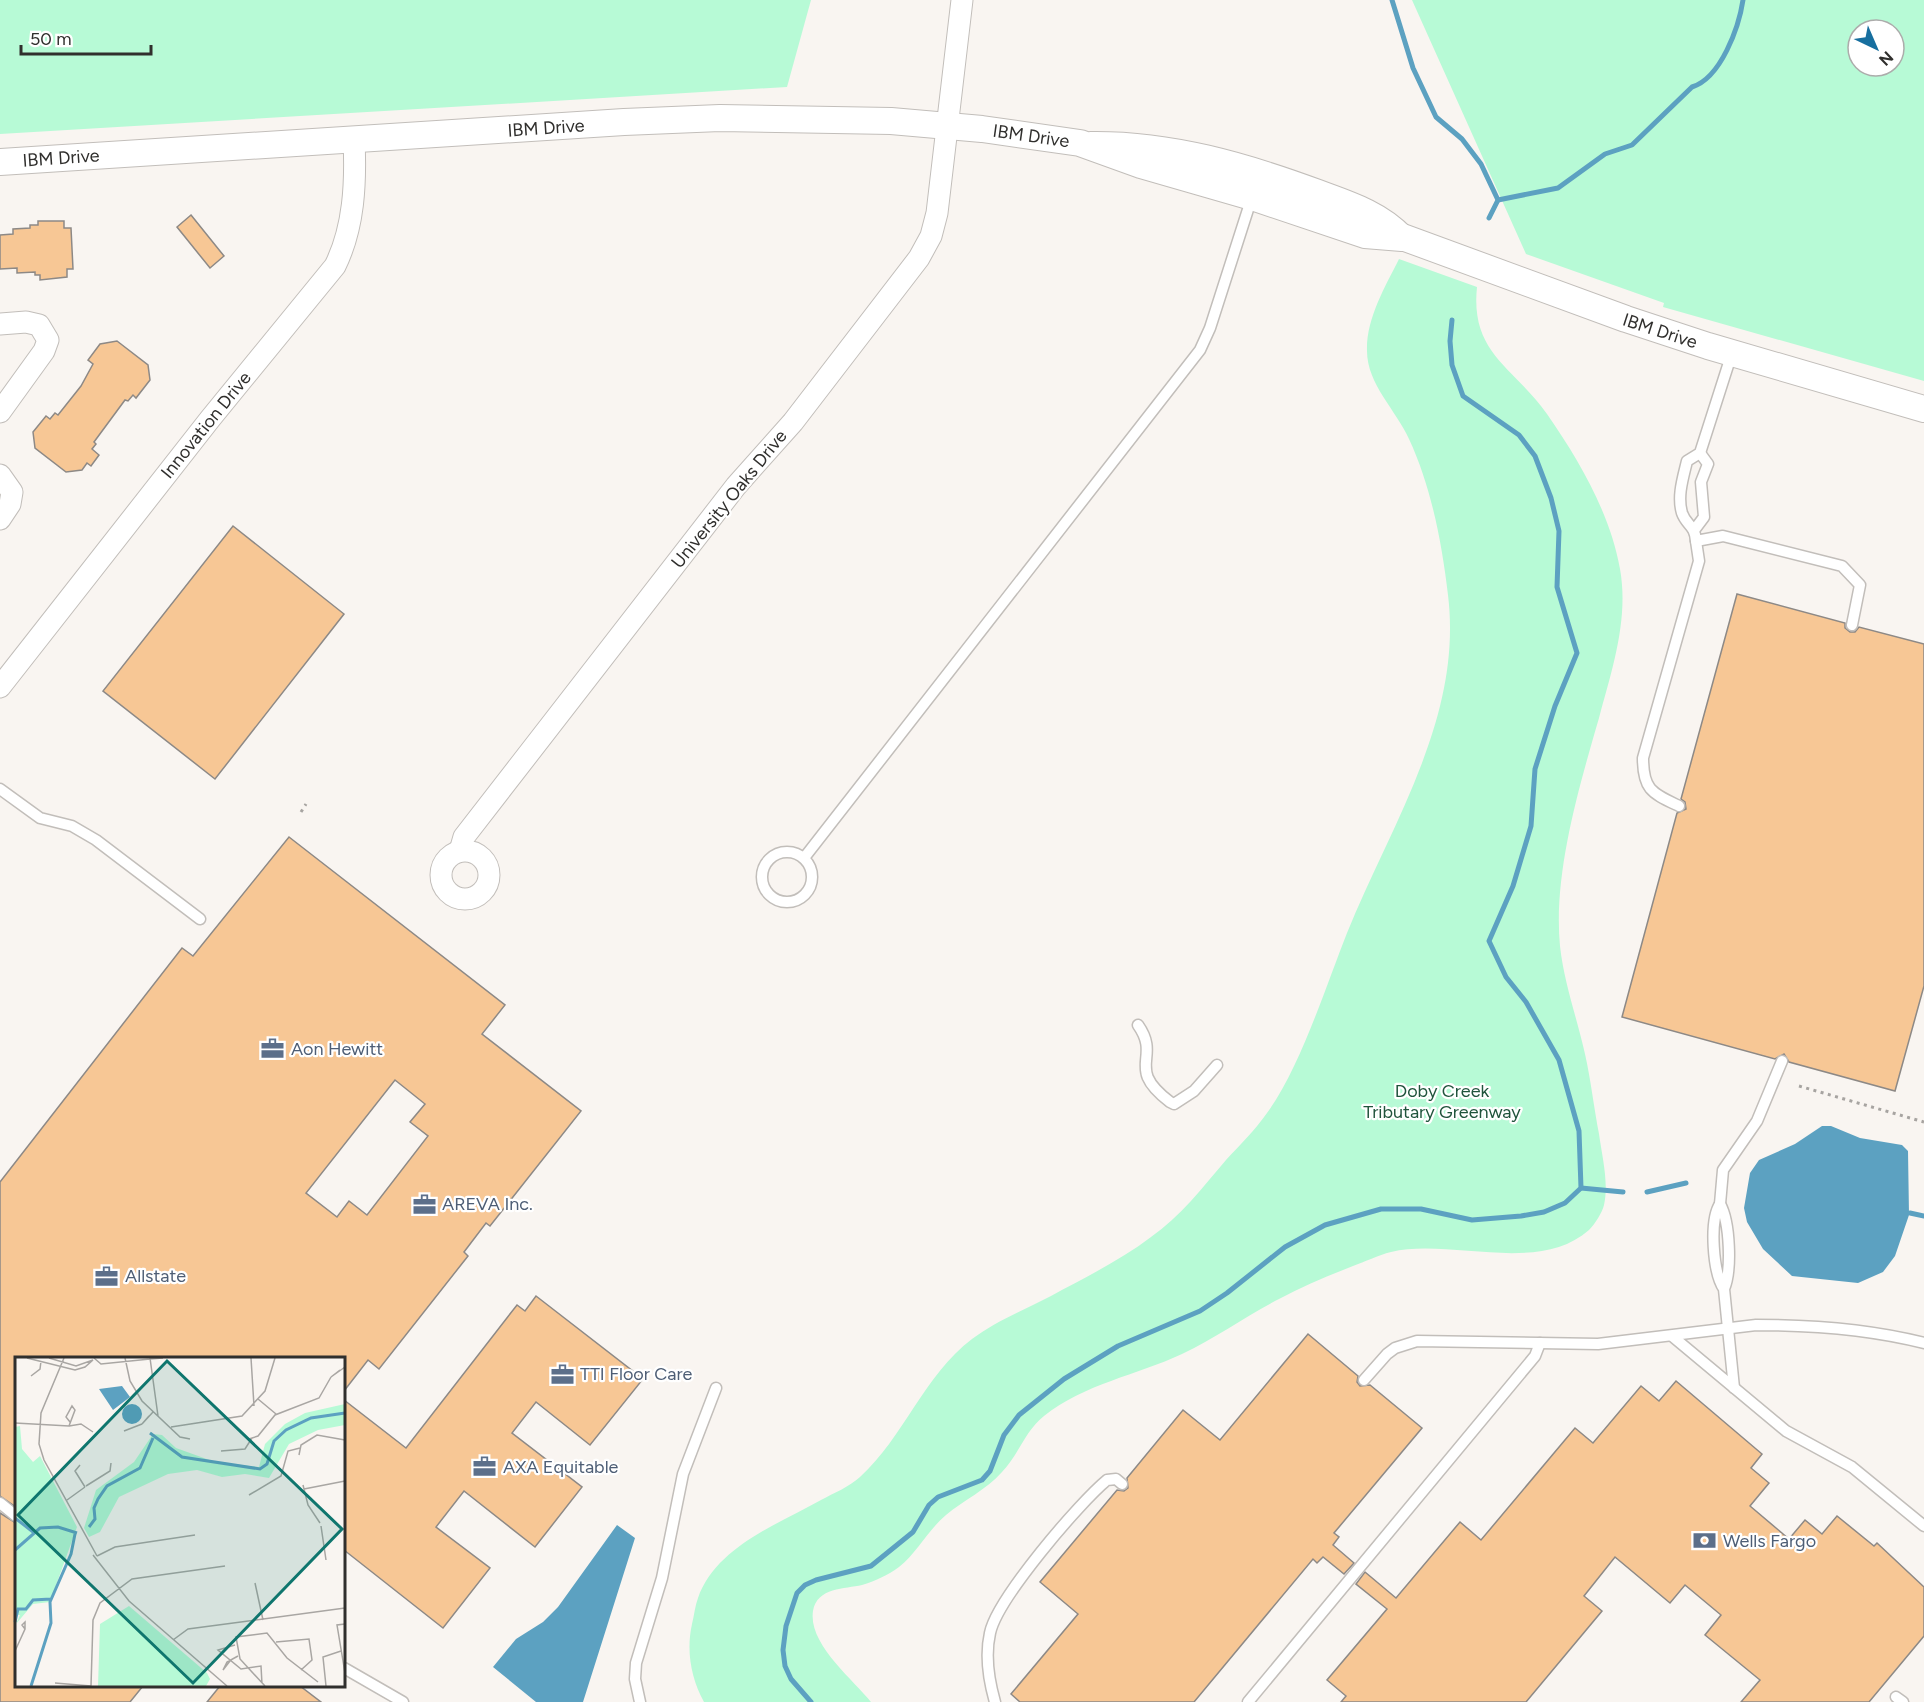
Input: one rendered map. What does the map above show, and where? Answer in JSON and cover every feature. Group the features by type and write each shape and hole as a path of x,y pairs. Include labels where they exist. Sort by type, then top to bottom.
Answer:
{"street":[{"name":"University Oaks Drive","path":"460,851 464,837 590,674 754,464 793,422 919,258 931,236 938,213 962,0"},
{"name":"IBM Drive","path":"0,162 720,118 813,118 947,126 1091,145 1149,147 1214,160 1354,206 1393,228 1402,237"},
{"name":"Innovation Drive","path":"0,687 222,403 330,273 344,246 352,206 355,169 354,140"},
{"name":"IBM Drive","path":"1091,145 1140,165 1252,197 1365,235 1402,237 1550,293 1732,353 1924,409"},
{"path":"0,324 39,324 48,340 44,351 0,412"},
{"path":"0,475 12,492 10,504 0,519"}],"lane":[{"path":"804,858 1200,350 1210,328 1252,197"},
{"path":"1679,806 1653,794 1643,778 1644,758 1699,561 1695,529 1682,514 1680,488 1687,462 1700,453 1732,353"},
{"path":"1695,529 1704,517 1701,482 1708,464 1700,453"},
{"path":"1696,541 1723,536 1842,566 1860,585 1852,625"},
{"path":"0,789 40,818 72,826 96,840 200,919"},
{"path":"790,852 804,858 812,872 812,880 805,895 798,900 782,902 767,893 762,877 768,861 781,853 790,852"},
{"path":"1138,1025 1148,1044 1145,1067 1147,1080 1170,1102 1174,1104 1185,1098 1217,1065"},
{"path":"1734,1388 1724,1289 1729,1274 1725,1217 1720,1204 1723,1170 1757,1121 1782,1061"},
{"path":"1364,1380 1395,1348 1417,1341 1598,1344 1756,1325 1828,1327 1893,1336 1924,1343"},
{"path":"1672,1336 1794,1437 1858,1471 1924,1526"},
{"path":"1248,1702 1535,1356 1540,1343"},
{"path":"640,1702 635,1679 638,1655 662,1578 683,1474 716,1388"},
{"path":"995,1702 988,1647 995,1619 1032,1565 1077,1509 1107,1480 1116,1479 1122,1484"},
{"path":"0,1503 15,1515"},
{"path":"345,1669 403,1702"}],"path":[{"path":"301,812 306,804"},
{"path":"1799,1086 1924,1122"}],"green space":[{"path":"0,0 811,0 787,87 0,134"},
{"path":"1412,0 1924,0 1924,381 1663,307 1664,303 1526,254"},
{"name":"Doby Creek Tributary Greenway","path":"1399,259 1477,287 1480,328 1487,344 1547,414 1582,468 1609,528 1620,569 1622,607 1618,644 1569,831 1560,890 1559,918 1562,960 1587,1064 1603,1160 1606,1188 1602,1211 1589,1230 1568,1243 1545,1250 1493,1253 1414,1249 1381,1255 1288,1294 1182,1354 1076,1396 1037,1422 1002,1472 946,1515 899,1567 862,1585 826,1593 820,1597 813,1611 813,1623 817,1636 833,1660 871,1702 704,1702 691,1664 690,1634 698,1598 707,1580 719,1565 750,1539 846,1487 860,1477 889,1444 940,1370 972,1339 1000,1321 1115,1261 1162,1229 1191,1201 1258,1125 1279,1095 1290,1073 1312,1026 1347,933 1420,769 1445,684 1450,640 1448,595 1434,515 1417,457 1403,428 1377,386 1368,363 1368,339 1373,315"}],"water":[{"path":"1822,1126 1831,1126 1860,1138 1902,1145 1908,1151 1909,1215 1895,1256 1883,1272 1858,1283 1792,1276 1763,1249 1747,1222 1744,1208 1750,1173 1759,1160 1795,1144"},
{"path":"617,1525 635,1538 583,1702 536,1702 493,1667 516,1639 543,1622 558,1607"}],"building":[{"path":"191,215 224,256 210,268 177,227"},
{"path":"38,221 64,221 64,228 71,228 73,269 67,269 67,277 40,280 40,275 35,275 35,272 17,273 17,268 0,269 0,235 13,234 13,229 30,228 30,225 38,225"},
{"path":"117,341 148,365 150,380 136,398 133,395 128,401 125,400 94,442 96,444 92,449 99,455 91,466 87,463 82,470 66,472 35,448 33,432 46,416 50,419 55,413 58,415 81,386 93,364 88,360 100,344"},
{"path":"233,526 344,614 215,779 103,691"},
{"path":"1737,594 1845,623 1845,628 1850,632 1855,632 1859,627 1924,644 1924,986 1895,1091 1789,1062 1784,1054 1775,1059 1622,1017 1677,813 1686,809 1685,802 1681,799"},
{"path":"289,837 505,1005 482,1034 581,1111 490,1226 486,1223 464,1252 468,1256 379,1369 368,1360 345,1390 345,1357 15,1357 15,1506 0,1496 0,1182 182,948 193,956","holes":["395,1080 425,1104 410,1122 428,1136 367,1215 349,1201 337,1217 306,1193"]},
{"path":"536,1296 643,1379 590,1445 536,1402 512,1433 582,1487 535,1547 464,1491 436,1527 490,1568 443,1628 345,1551 345,1401 406,1448 517,1305 525,1311"},
{"path":"1308,1334 1358,1376 1357,1382 1360,1386 1370,1385 1422,1428 1334,1533 1339,1537 1333,1545 1354,1563 1344,1574 1323,1557 1317,1563 1313,1559 1194,1702 1020,1702 1011,1694 1078,1614 1040,1582 1117,1490 1124,1491 1128,1488 1127,1478 1183,1410 1220,1440"},
{"name":"Wells Fargo","path":"1676,1381 1762,1454 1751,1468 1769,1483 1750,1506 1789,1539 1805,1520 1822,1534 1837,1516 1874,1546 1877,1543 1924,1587 1924,1636 1869,1702 1741,1702 1760,1680 1705,1635 1721,1615 1685,1585 1670,1603 1615,1557 1584,1596 1602,1611 1526,1702 1341,1702 1346,1696 1327,1680 1387,1609 1356,1584 1365,1572 1396,1598 1460,1522 1481,1540 1575,1428 1593,1443 1641,1386 1659,1401"},
{"path":"0,1513 15,1522 15,1687 142,1687 130,1702 0,1702"},
{"path":"219,1687 301,1687 321,1702 207,1702"}],"waterway":[{"path":"1392,0 1413,68 1436,117 1462,139 1481,164 1498,200 1489,218"},
{"path":"1498,200 1558,188 1605,154 1632,145 1692,87 1712,73 1720,63 1733,37 1743,0"},
{"path":"811,1702 791,1679 785,1666 783,1650 786,1626 797,1593 805,1585 816,1580 871,1566 913,1532 929,1505 938,1497 982,1480 990,1471 1004,1435 1019,1415 1064,1379 1118,1346 1200,1311 1227,1293 1285,1247 1325,1225 1381,1209 1421,1209 1472,1220 1521,1216 1544,1212 1565,1203 1581,1188 1579,1131 1559,1060 1526,1002 1506,977 1489,941 1513,886 1531,826 1535,769 1555,706 1577,653 1557,587 1559,531 1551,498 1535,456 1519,435 1463,396 1452,365 1450,341 1452,320"},
{"path":"1647,1192 1686,1183"},
{"path":"1581,1188 1623,1192"},
{"path":"1910,1213 1924,1216"}],"place":[{"name":"Aon Hewitt","path":"273,1049"},
{"name":"AREVA Inc.","path":"424,1204"},
{"name":"Allstate","path":"107,1276"},
{"name":"TTI Floor Care","path":"562,1374"},
{"name":"AXA Equitable","path":"485,1467"},
{"name":"Wells Fargo","path":"1705,1541"}]}
